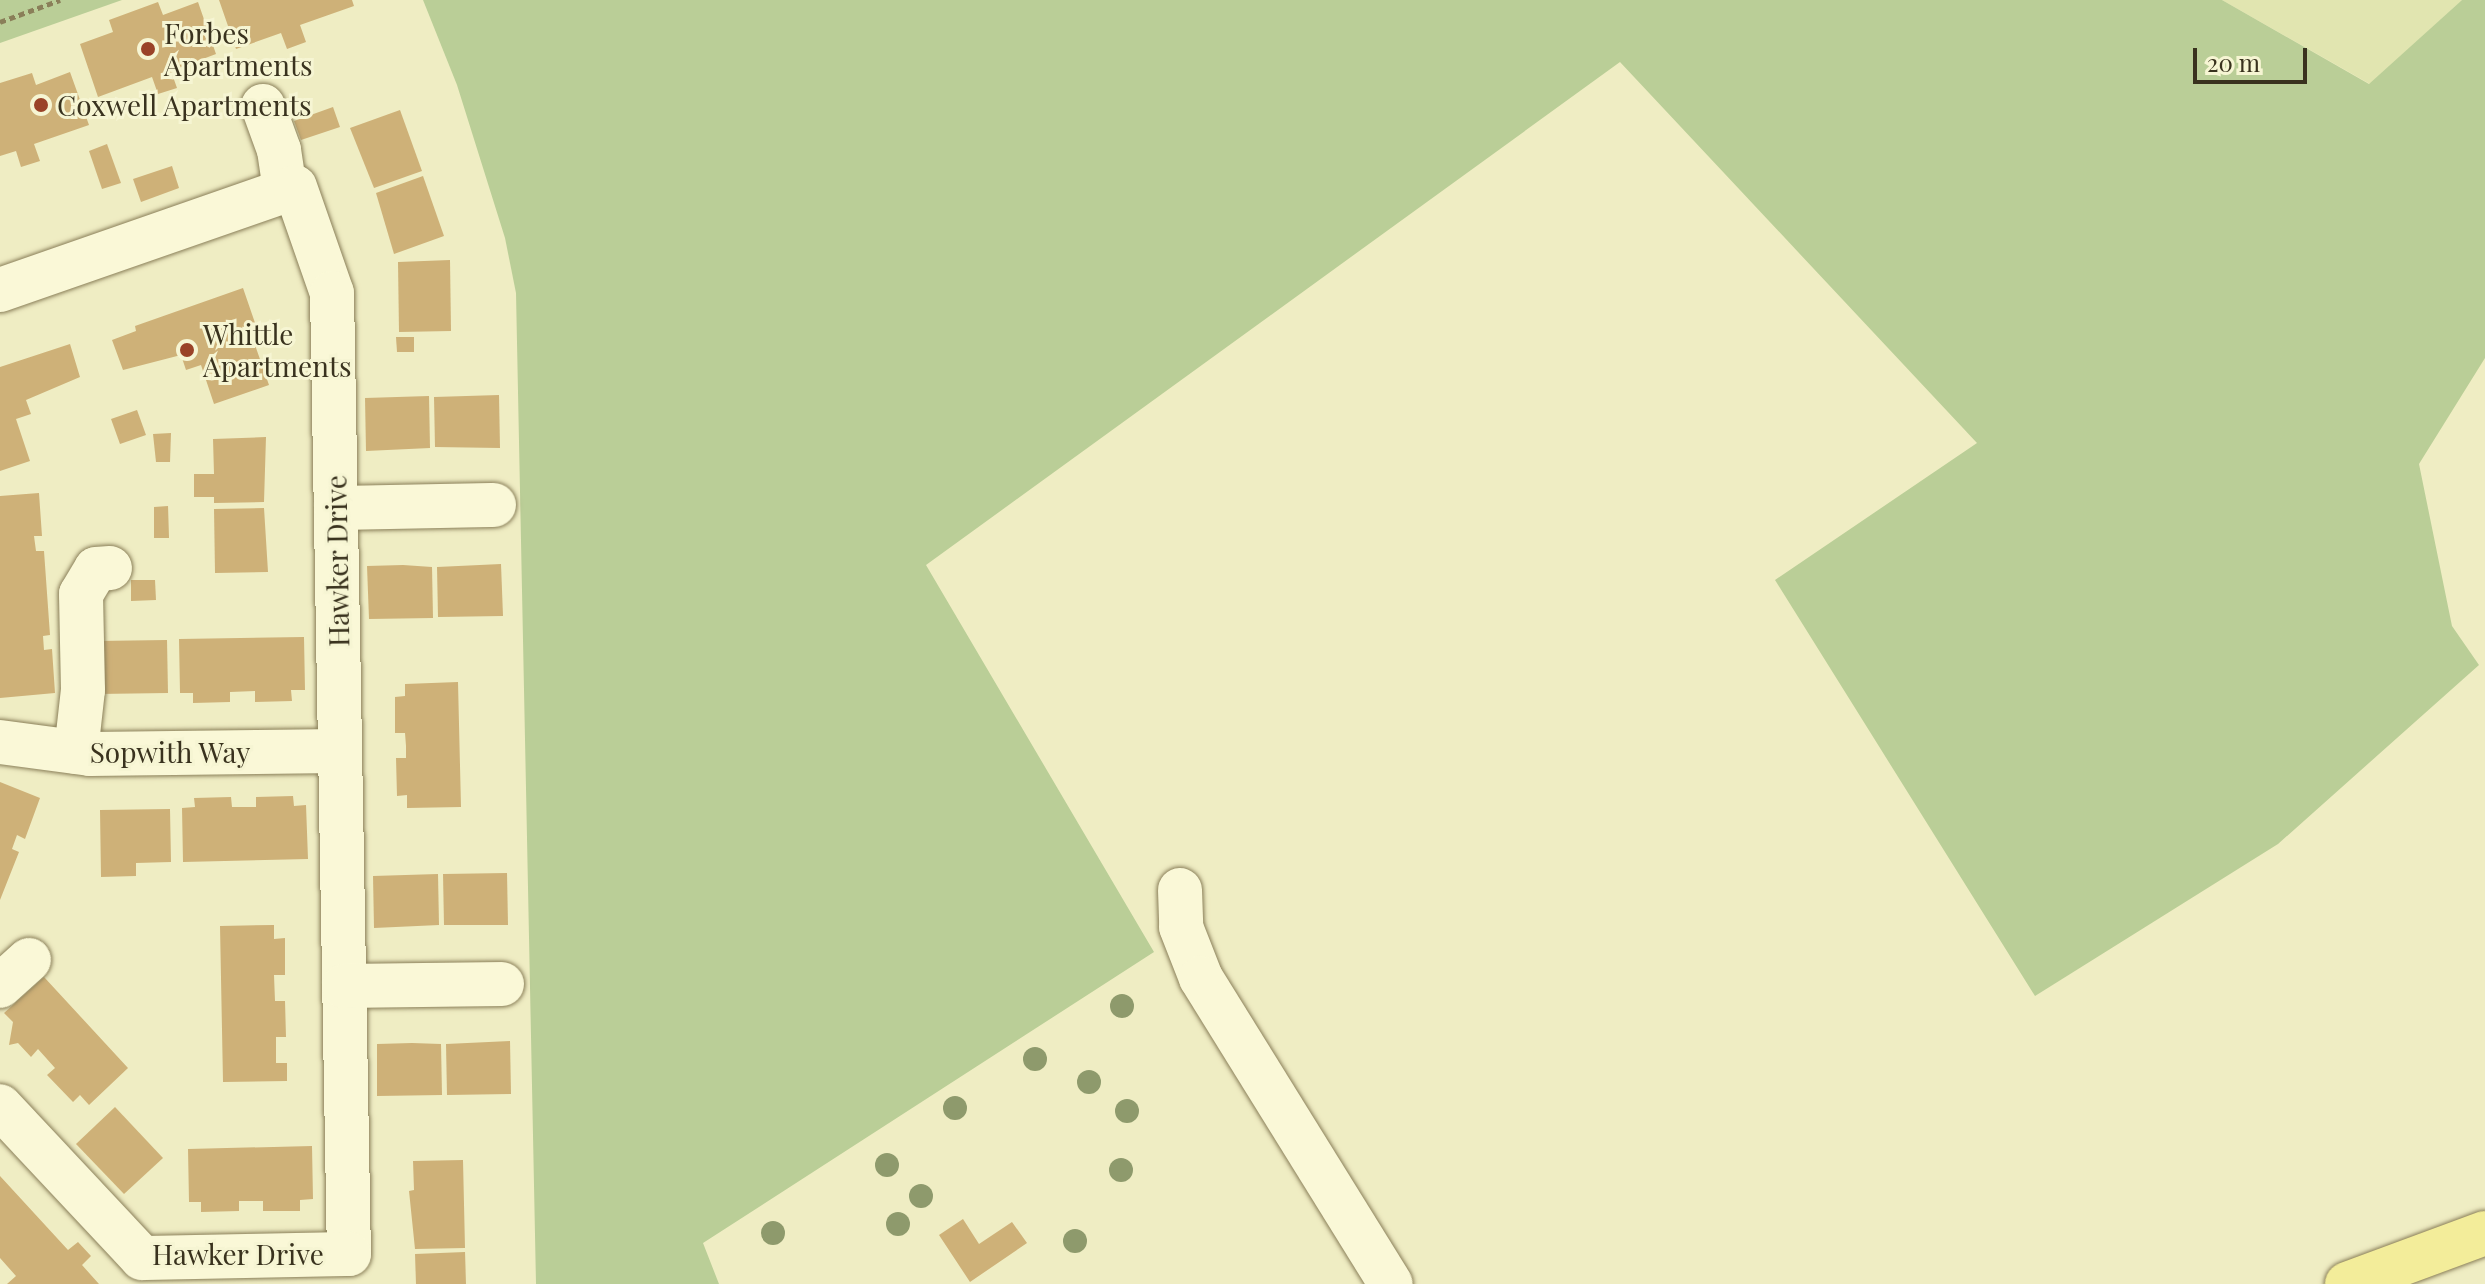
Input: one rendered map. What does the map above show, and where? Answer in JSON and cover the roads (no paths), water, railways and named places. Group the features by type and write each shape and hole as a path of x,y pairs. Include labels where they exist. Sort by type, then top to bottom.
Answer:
{"main road":[{"path":"2347,1284 2485,1233"}],"street":[{"path":"0,290 285,190 279,150 263,106"},
{"name":"Hawker Drive","path":"0,1106 142,1258 349,1269 332,293 295,187 285,190"},
{"path":"336,508 494,505"},
{"path":"76,752 83,690 81,594 96,569 110,568"},
{"name":"Sopwith Way","path":"0,742 76,752 340,751"},
{"path":"1180,890 1181,927 1201,978 1391,1284"},
{"path":"344,986 502,984"}],"place":[{"name":"Forbes Apartments","path":"148,49"},
{"name":"Coxwell Apartments","path":"41,105"},
{"name":"Whittle Apartments","path":"187,350"}]}
